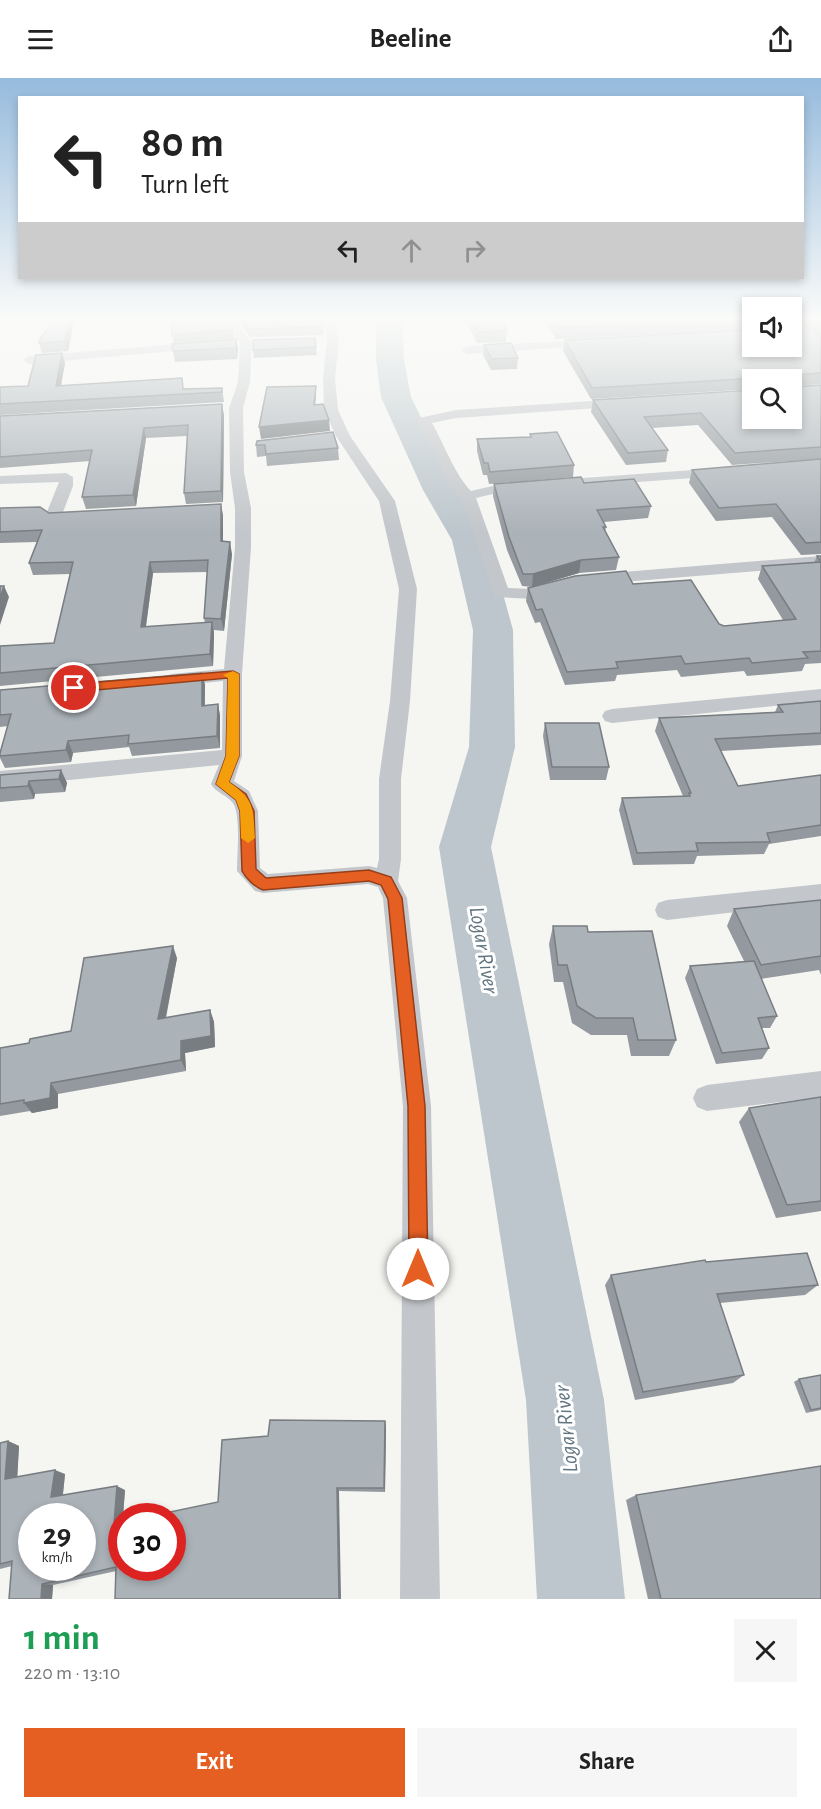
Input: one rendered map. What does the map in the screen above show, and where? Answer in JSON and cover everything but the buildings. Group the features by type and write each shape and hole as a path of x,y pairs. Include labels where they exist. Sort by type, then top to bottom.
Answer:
{"street":[{"path":"239,391 230,409 244,448 237,472 237,508 243,547 233,674 232,756 222,784 241,797 247,811 249,871 263,884 369,875 386,881"},
{"path":"329,391 337,437 387,501 408,589 400,701 390,779 390,859 386,881 395,898 417,1106 420,1599"},
{"path":"634,403 456,414 424,421 447,462 452,480 468,496 501,593 532,594 574,581 821,561"},
{"path":"468,496 501,488 738,471"},
{"path":"0,480 66,477 66,486 53,517 89,515"},
{"path":"154,681 233,674"},
{"path":"612,716 821,695"},
{"path":"0,779 232,756"},
{"path":"667,910 821,893"},
{"path":"707,1098 821,1084"}],"waterway":[{"name":"Logar River","path":"395,391 440,490 470,540 493,630 492,747 465,847 565,1400 581,1599"}],"slow traffic":[{"path":"229,675 233,674 232,756 222,784 241,797 247,811 248,838"}],"route":[{"path":"74,688 233,674 232,756 222,784 241,797 247,811 249,871 263,884 369,875 386,881 395,898 417,1106 418,1269"}]}
